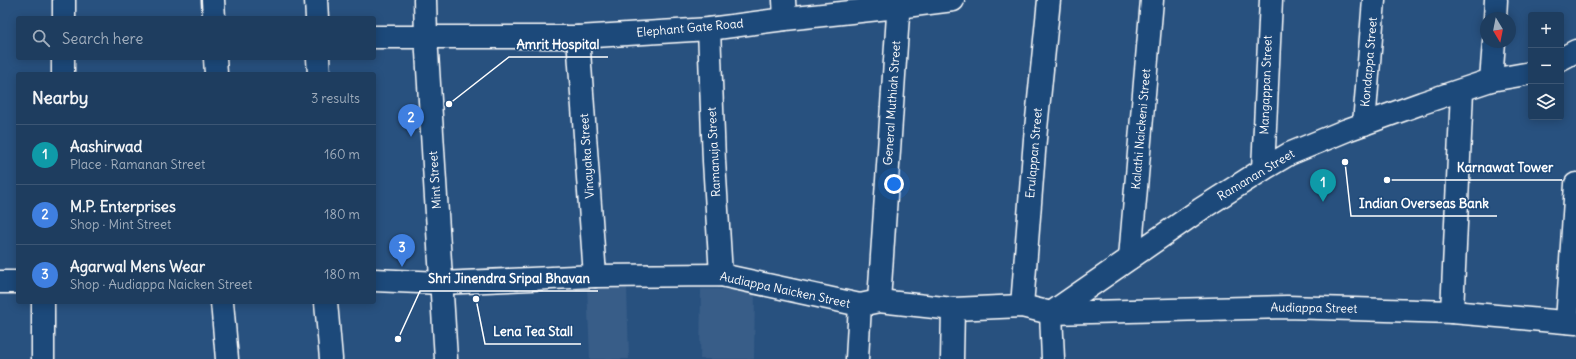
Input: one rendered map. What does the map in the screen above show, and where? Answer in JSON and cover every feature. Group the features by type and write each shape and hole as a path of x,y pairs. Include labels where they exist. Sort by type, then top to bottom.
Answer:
{"street":[{"path":"64,0 64,16"},
{"path":"213,0 214,16"},
{"path":"316,0 317,16"},
{"name":"Mint Street","path":"425,0 446,359"},
{"name":"Elephant Gate Road","path":"376,37 578,37 709,28 784,9 953,0"},
{"name":"Erulappan Street","path":"1022,306 1035,139 1049,0"},
{"name":"Kalathi Naickeni Street","path":"1130,258 1152,0"},
{"name":"Mangappan Street","path":"1263,169 1271,0"},
{"name":"Kondappa Street","path":"1364,124 1374,0"},
{"path":"1495,12 1496,0"},
{"name":"General Muthiah Street","path":"857,359 870,303 899,4"},
{"name":"Ramanuja Street","path":"709,28 714,161 721,275"},
{"name":"Vinayaka Street","path":"578,37 595,276"},
{"path":"1491,80 1494,48"},
{"path":"1564,57 1576,51"},
{"path":"63,60 63,72"},
{"path":"215,60 216,72"},
{"path":"318,60 319,72"},
{"path":"1564,69 1576,67"},
{"name":"Ramanan Street","path":"1051,313 1202,209 1263,169 1289,154 1422,103 1462,91 1491,80 1528,74"},
{"path":"1452,312 1462,91"},
{"path":"1572,322 1576,184"},
{"name":"Audiappa Naicken Street","path":"376,280 441,283 595,276 721,275 870,303 953,309 1022,306 1051,313"},
{"path":"0,282 16,282"},
{"path":"43,304 43,359"},
{"path":"222,304 227,359"},
{"path":"326,304 330,359"},
{"name":"Audiappa Street","path":"1051,313 1287,307 1452,312 1572,322"},
{"path":"952,359 953,309"},
{"path":"1051,313 1053,359"}],"shaded area":[{"path":"587,286 627,286 629,359 590,359"},
{"path":"701,289 755,290 754,359 700,359"}],"place":[{"name":"Amrit Hospital","path":"449,104"},
{"name":"M.P. Enterprises","path":"411,137"},
{"name":"Indian Overseas Bank","path":"1345,162"},
{"name":"Karnawat Tower","path":"1387,180"},
{"name":"Aashirwad","path":"1323,202"},
{"name":"Agarwal Mens Wear","path":"402,267"},
{"name":"Lena Tea Stall","path":"476,299"},
{"name":"Shri Jinendra Sripal Bhavan","path":"398,339"}]}
